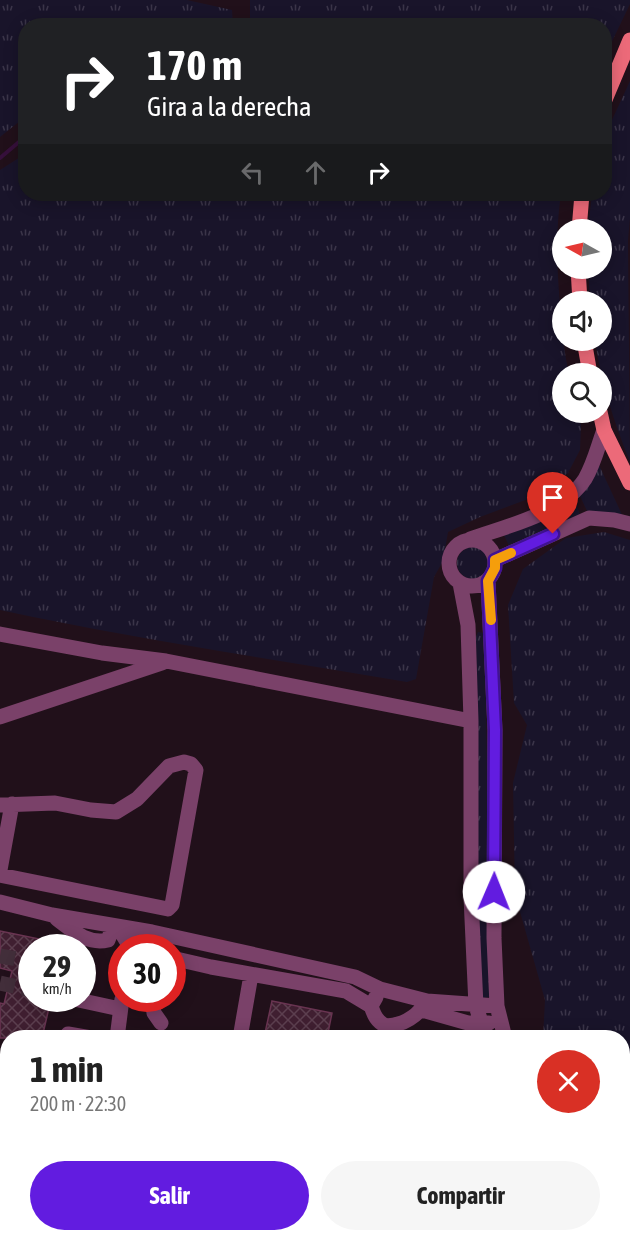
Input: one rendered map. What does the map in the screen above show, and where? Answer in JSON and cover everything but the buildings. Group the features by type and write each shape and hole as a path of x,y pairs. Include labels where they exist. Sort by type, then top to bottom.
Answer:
{"main road":[{"path":"612,83 630,40"},
{"path":"580,219 581,201"},
{"path":"602,423 630,483"}],"street":[{"path":"484,1030 476,1006 471,897 471,721 468,625 460,583 450,570 450,554 462,542 541,514 574,491 585,478 604,430"},
{"path":"495,560 589,518 630,524"},
{"path":"470,539 486,544 495,560 495,568 488,581 495,730 494,938 499,1014 502,1030"},
{"path":"460,583 477,586 488,581"},
{"path":"0,634 102,653 166,661 471,721"},
{"path":"0,717 166,661"},
{"path":"0,870 6,804 55,803 116,812 137,799 169,765 184,762 196,770 172,905 168,909 0,875"},
{"path":"0,902 52,915 149,931 355,977 482,1030"},
{"path":"115,927 120,934"},
{"path":"145,934 149,931"},
{"path":"186,961 346,991 363,999 371,1006 378,1021 386,1026 404,1022 425,1005 476,1006 499,1014"},
{"path":"241,1030 251,975"},
{"path":"371,1006 380,989"},
{"path":"118,1030 120,1012"},
{"path":"154,1012 161,1023"},
{"path":"485,1030 499,1014"}],"green space":[{"path":"0,0 187,0 232,10 233,18 18,18 18,123 0,137"},
{"path":"250,0 630,0 612,41 612,18 250,18"},
{"path":"630,81 628,240 630,462 612,411 612,363 599,363 597,351 612,351 612,291 589,291 589,279 612,279 612,219 589,219 591,201 612,201 612,120"},
{"path":"18,158 18,201 560,201 558,219 552,219 552,279 559,279 559,291 552,291 552,351 565,351 567,363 552,363 552,423 580,423 580,450 568,473 536,496 448,532 443,561 434,577 416,679 407,682 254,657 0,610 0,170"},
{"path":"599,465 624,519 588,513 580,496"},
{"path":"574,500 580,514 509,546 504,535"},
{"path":"604,532 630,540 630,1030 543,1030 545,1000 515,894 513,783 527,725 514,703 508,605 523,569 566,538"},
{"path":"473,547 484,552 489,563 484,574 473,579 462,574 457,563 462,552"},
{"path":"478,632 484,633 485,636 491,997 483,998 479,967 476,637"}],"waterway":[{"path":"0,158 18,143"}],"tunnel":[{"path":"0,956 18,959"},
{"path":"0,983 18,987"}],"slow traffic":[{"path":"491,620 488,581 495,568 495,560 511,553"}],"route":[{"path":"494,892 495,730 488,581 495,568 495,560 553,534"}]}
